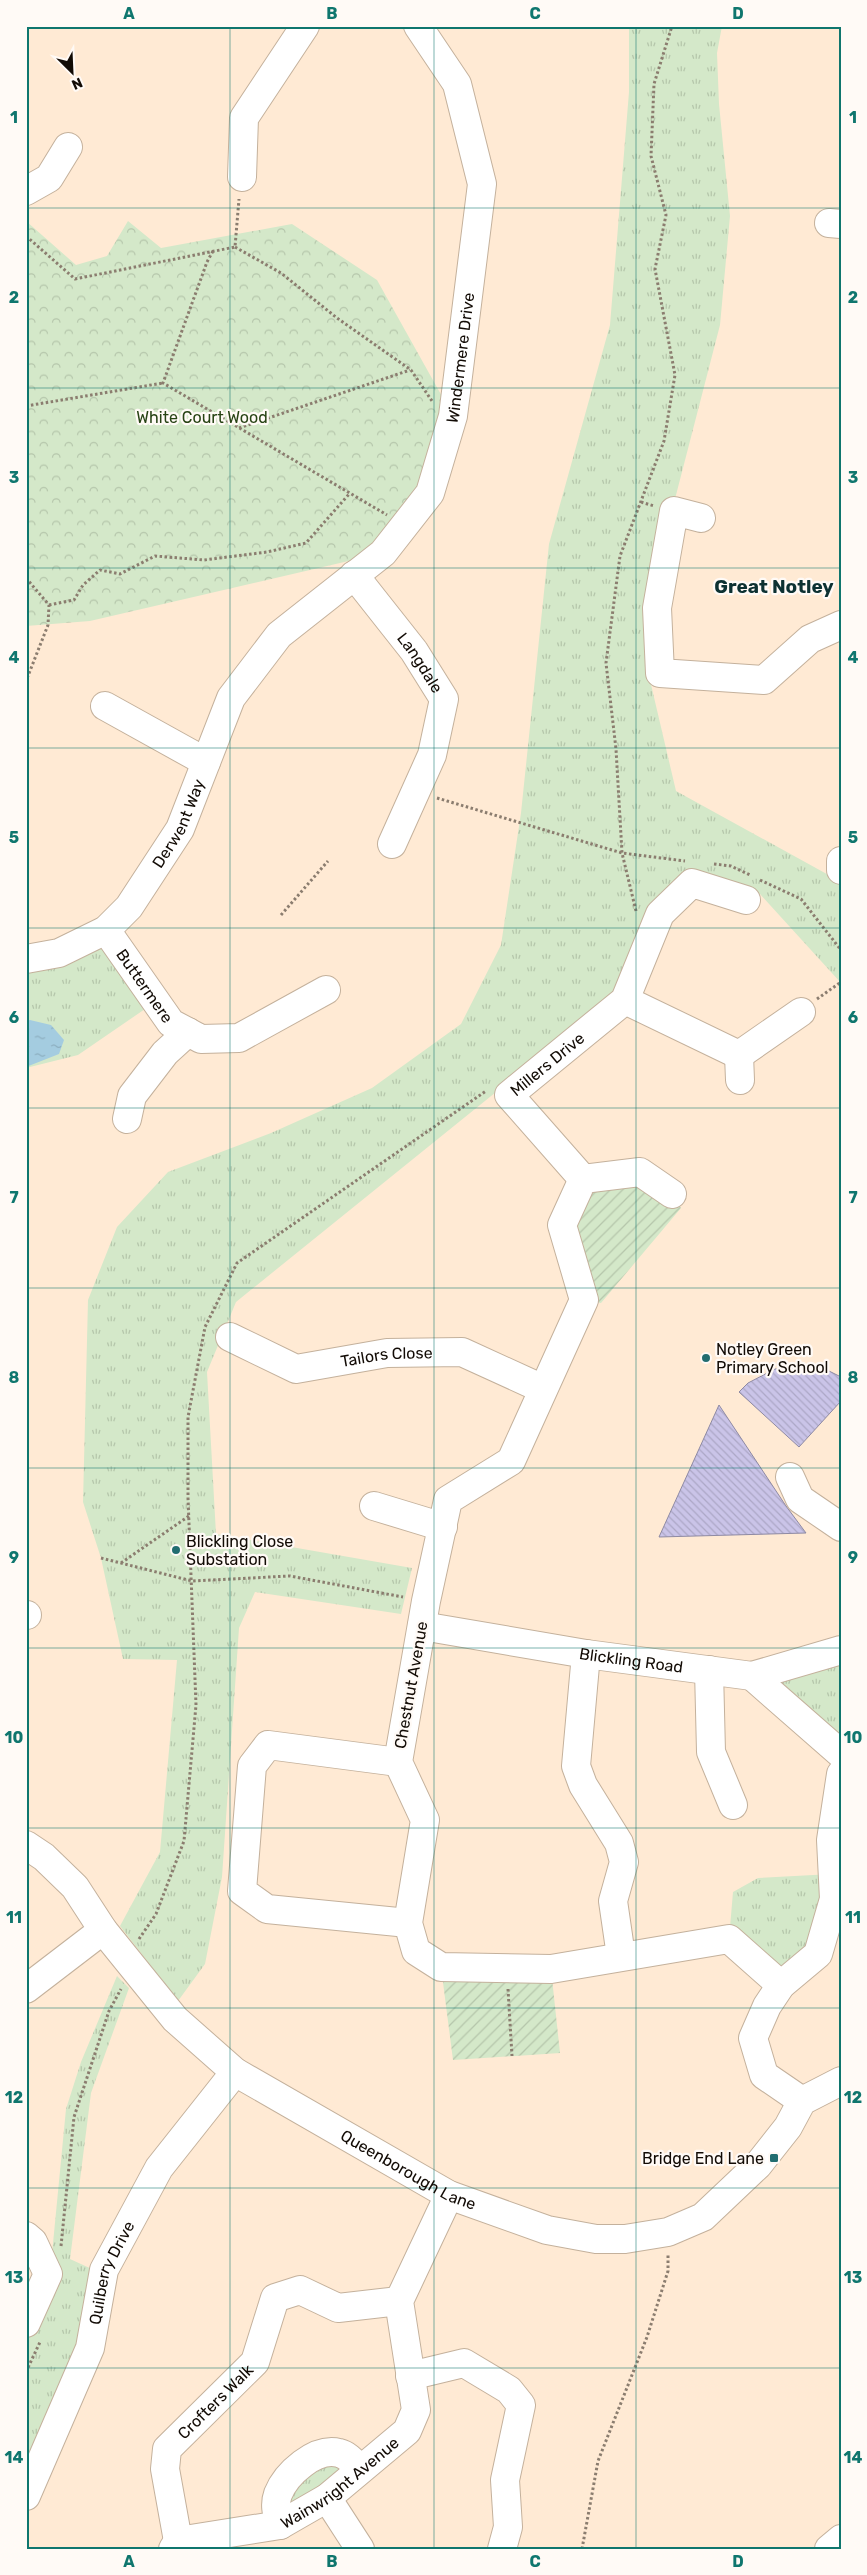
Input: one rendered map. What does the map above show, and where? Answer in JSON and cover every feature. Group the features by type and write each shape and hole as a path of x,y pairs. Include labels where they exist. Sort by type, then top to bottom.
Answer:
{"main road":[{"path":"242,176 244,118 305,26"},
{"name":"Windermere Drive","path":"279,635 383,553 430,493 450,426 482,184 457,84 418,26"},
{"path":"26,191 49,178 68,147"},
{"path":"701,518 674,511 657,608 660,673 764,680 810,639 841,625"},
{"name":"Langdale","path":"354,576 414,651 444,699 432,755 392,844"},
{"name":"Derwent Way","path":"26,959 59,953 106,930 129,907 180,829 231,698 279,635"},
{"path":"105,706 206,762"},
{"path":"841,861 841,870"},
{"name":"Millers Drive","path":"583,1179 509,1095 625,1000 660,914 692,883 746,900"},
{"name":"Buttermere","path":"106,930 171,1022 201,1039 240,1038 326,990"},
{"path":"625,1000 740,1067 801,1012"},
{"path":"127,1119 132,1096 164,1053 188,1032"},
{"path":"583,1179 640,1172 672,1194"},
{"name":"Chestnut Avenue","path":"583,1179 562,1225 584,1300 511,1461 448,1500 424,1614 398,1762 425,1820 408,1923 416,1951 441,1967 551,1969 729,1939 781,1985"},
{"name":"Tailors Close","path":"230,1338 296,1369 388,1354 462,1352 543,1389"},
{"path":"790,1477 800,1500 841,1527"},
{"path":"374,1506 442,1527"},
{"name":"Blickling Road","path":"424,1614 586,1654 752,1676 841,1650"},
{"path":"586,1654 576,1766 583,1785 619,1844 624,1862 613,1901 621,1956"},
{"path":"708,1670 711,1752 733,1805"},
{"path":"752,1676 841,1754"},
{"path":"398,1762 268,1745 252,1766 242,1891 267,1909 408,1923"},
{"path":"841,1774 834,1899 818,1954 781,1985 767,2006 753,2038 764,2075 802,2101 841,2081"},
{"name":"Queenborough Lane","path":"26,1845 44,1857 75,1888 103,1930 175,2018 235,2072 449,2195 547,2230 596,2239 625,2239 668,2232 703,2216 734,2190 758,2165 788,2127 802,2101"},
{"path":"26,1989 103,1930"},
{"name":"Quilberry Drive","path":"26,2496 90,2348 104,2270 159,2168 235,2072"},
{"path":"399,2301 449,2195"},
{"path":"26,2236 33,2242 48,2274 26,2323"},
{"name":"Crofters Walk","path":"175,2545 165,2469 167,2449 255,2362 276,2298 300,2290 338,2308 399,2301"},
{"name":"Wainwright Avenue","path":"175,2545 214,2542 280,2525 327,2498 407,2430 416,2410 399,2301"},
{"path":"410,2376 464,2364 509,2390 521,2405 505,2480 508,2527 502,2549"},
{"path":"280,2525 275,2508 278,2494 298,2466 324,2453 338,2452 347,2457 360,2469"},
{"path":"327,2498 360,2549"},
{"path":"829,2549 841,2539"}],"path":[{"path":"416,792 622,853 616,749 606,662 620,556 664,441 675,375 655,269 666,215 651,156 654,84 672,26"},
{"path":"235,247 234,234 242,176"},
{"path":"26,236 75,279 235,247 281,273 337,318 411,370 450,426"},
{"path":"162,383 207,262 214,251"},
{"path":"239,428 411,370"},
{"path":"26,406 162,383 404,525"},
{"path":"49,605 74,600 83,585 100,570 120,574 155,556 204,560 267,552 306,543 350,493"},
{"path":"26,578 49,605 48,625 26,681"},
{"path":"281,916 328,861"},
{"path":"801,1012 841,982"},
{"path":"121,1562 189,1515"},
{"path":"102,1558 192,1581 290,1576 424,1614"},
{"path":"60,2254 74,2117 109,2011 133,1967"},
{"path":"506,1969 512,2056"},
{"path":"582,2549 598,2461 647,2337 668,2271 668,2232"}],"green space":[{"path":"629,26 722,26 717,53 719,104 730,216 720,325 646,611 649,676 676,791 834,878 841,884 841,983 760,894 696,872 616,995 236,1302 207,1372 216,1534 412,1568 401,1614 255,1592 239,1628 222,1877 205,1964 178,2001 120,1926 160,1852 177,1660 123,1659 101,1558 83,1502 88,1300 117,1227 168,1172 271,1133 372,1088 461,1024 501,945 521,813 549,544 610,325 629,92"},
{"name":"White Court Wood","path":"26,221 76,265 107,256 128,221 161,248 292,224 377,280 453,416 430,493 383,553 90,621 26,626"},
{"path":"98,943 145,1009 78,1055 26,1068 26,970"},
{"path":"640,1172 672,1194 681,1208 601,1303 584,1300 562,1225 583,1179"},
{"path":"841,1650 841,1754 752,1676"},
{"path":"832,1874 818,1954 781,1985 729,1939 733,1892 758,1878"},
{"path":"441,1967 551,1969 560,2053 453,2060"},
{"path":"117,1976 129,1988 91,2093 70,2259 94,2270 79,2345 26,2493 26,2322 51,2264 66,2109 81,2062"},
{"path":"325,2455 362,2460 292,2507 289,2492"}],"water":[{"path":"30,1020 51,1025 64,1040 59,1054 26,1067 26,1021"}],"building":[{"path":"809,1366 829,1371 841,1377 841,1401 799,1447 739,1392 748,1383 775,1369"},
{"path":"719,1405 786,1506 806,1533 659,1537"}],"place":[{"name":"Notley Green Primary School","path":"706,1358"},
{"name":"Blickling Close Substation","path":"176,1550"},
{"name":"Bridge End Lane","path":"774,2158"}],"district":[{"name":"Great Notley","path":"774,586"}]}
